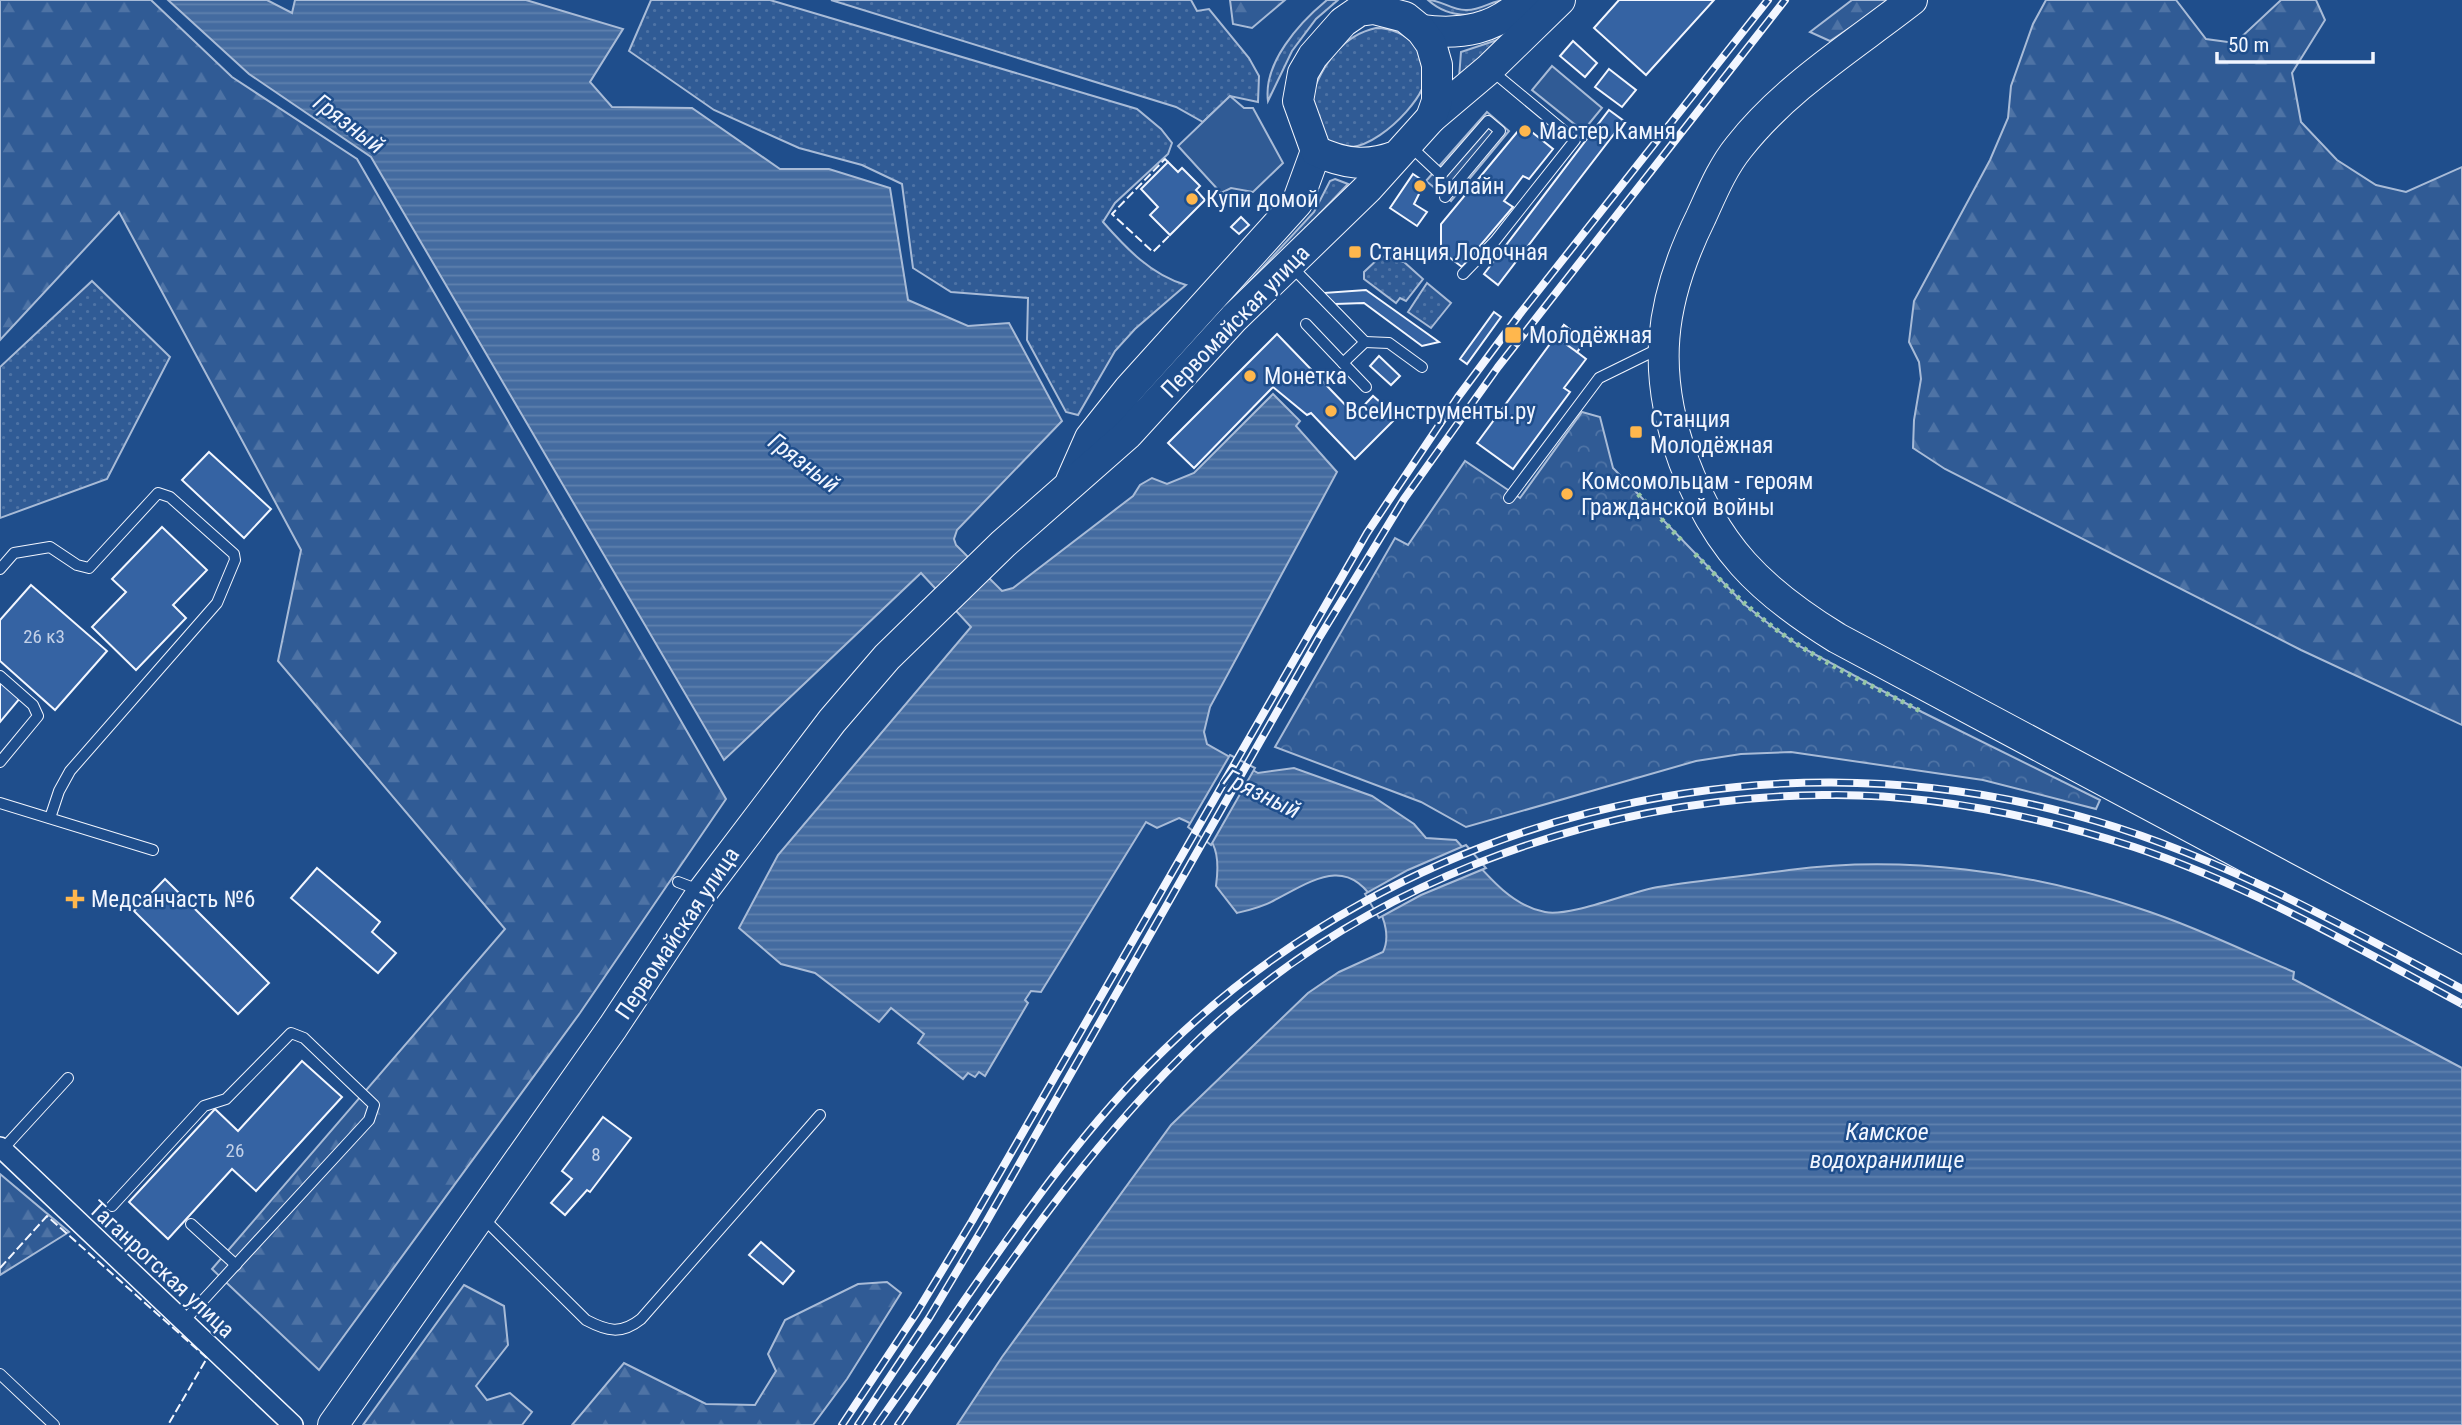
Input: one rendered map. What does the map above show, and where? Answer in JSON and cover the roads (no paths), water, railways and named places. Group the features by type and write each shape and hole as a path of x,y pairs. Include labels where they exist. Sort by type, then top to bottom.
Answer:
{"main road":[{"path":"1421,30 1452,34 1474,30 1508,15 1525,0"},
{"path":"1431,118 1439,83 1431,44 1421,30 1405,16 1374,9 1359,11 1328,36 1313,56 1298,89 1301,111 1316,150 1341,162 1376,163 1402,150 1431,118 1489,69 1560,0"},
{"path":"1912,0 1787,97 1737,149 1721,175 1678,267 1662,347 1669,415 1703,508 1714,528 1751,573 1792,609 1837,638 2462,972"},
{"name":"Первомайская улица","path":"1071,482 1090,438 1129,389 1297,203 1316,150"},
{"name":"Первомайская улица","path":"332,1425 480,1215 691,886 887,657 1003,544 1128,435 1234,318 1402,150"}],"street":[{"name":"Таганрогская улица","path":"1,1148 293,1425"}],"lane":[{"path":"1463,274 1494,241 1575,140 1489,69"},
{"path":"1441,175 1488,121 1500,131 1445,197"},
{"path":"1402,150 1454,186"},
{"path":"1290,264 1365,342 1389,343 1422,367"},
{"path":"1306,324 1366,387"},
{"path":"1343,363 1365,342"},
{"path":"1509,498 1599,378 1662,347"},
{"path":"0,569 14,553 50,547 77,565 89,568 158,493 170,497 234,554 233,564 217,603 70,771 59,791 50,818"},
{"path":"0,676 33,705 38,716 0,762"},
{"path":"0,803 153,850"},
{"path":"112,1206 204,1106 226,1099 284,1037 298,1034 367,1096 373,1105 373,1114 183,1322"},
{"path":"1,1148 68,1078"},
{"path":"480,1215 586,1320 601,1329 617,1332 640,1320 820,1115"},
{"path":"191,1224 236,1265"},
{"path":"0,1374 54,1425"}],"water":[{"path":"168,0 267,0 292,13 295,0 526,0 623,29 590,82 612,107 692,108 780,169 829,169 890,188 908,300 968,326 1009,323 1062,421 957,530 954,539 956,545 1002,591 1013,588 1133,496 1140,485 1152,478 1167,484 1194,473 1273,394 1300,421 1296,426 1337,472 1210,707 1204,732 1207,744 1258,773 1294,768 1372,796 1414,824 1426,838 1456,840 1506,893 1531,908 1556,913 1658,887 1833,866 1921,866 2010,876 2096,895 2216,938 2294,972 2293,979 2462,1068 2462,1425 957,1425 1002,1357 1171,1125 1308,993 1339,972 1383,952 1386,929 1377,906 1366,890 1354,880 1329,876 1264,905 1237,913 1216,886 1216,853 1213,844 1201,830 1179,818 1157,828 1146,822 1041,992 1031,991 1025,1000 1028,1003 985,1076 979,1072 975,1077 968,1073 963,1079 918,1043 924,1034 891,1008 879,1022 815,973 781,964 739,928 778,855 971,627 921,573 724,760 371,157 249,74"}],"railway":[{"path":"842,1425 917,1312 972,1221 1367,533 1458,397 1519,315 1768,0"},
{"path":"858,1425 929,1318 984,1226 1319,638 1404,499 1498,367 1785,0"},
{"path":"877,1425 1058,1170 1109,1108 1164,1050 1258,970 1362,903 1472,851 1589,813 1709,790 1831,782 1954,791 2075,815 2126,830 2225,869 2321,914 2462,989"},
{"path":"898,1425 1031,1234 1103,1142 1182,1056 1248,997 1319,945 1396,900 1477,864 1561,835 1647,813 1735,800 1862,795 1980,808 2096,835 2177,862 2301,918 2462,1004"}],"place":[{"name":"Мастер Камня","path":"1525,131"},
{"name":"Билайн","path":"1420,186"},
{"name":"Купи домой","path":"1192,199"},
{"name":"Станция Лодочная","path":"1355,252"},
{"name":"Молодёжная","path":"1513,335"},
{"name":"Монетка","path":"1250,376"},
{"name":"ВсеИнструменты.ру","path":"1331,411"},
{"name":"Станция Молодёжная","path":"1636,432"},
{"name":"Комсомольцам - героям Гражданской войны","path":"1567,494"},
{"name":"Медсанчасть №6","path":"75,899"}],"water label":[{"name":"Грязный","path":"349,124"},
{"name":"Грязный","path":"804,463"},
{"name":"Грязный","path":"1262,794"},
{"name":"Камское водохранилище","path":"1887,1146"}]}
